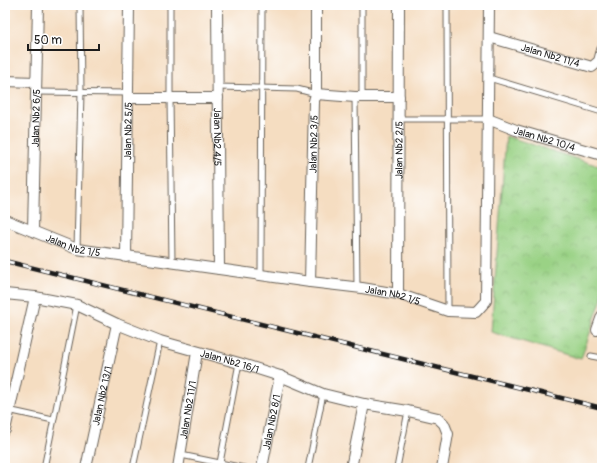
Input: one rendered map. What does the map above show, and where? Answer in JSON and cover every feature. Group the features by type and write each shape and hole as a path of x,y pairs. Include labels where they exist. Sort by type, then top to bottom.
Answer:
{"street":[{"name":"Jalan Nb2 6/5","path":"33,230 38,5"},
{"name":"Jalan Nb2 5/5","path":"126,257 130,5"},
{"name":"Jalan Nb2 4/5","path":"217,5 219,269"},
{"name":"Jalan Nb2 3/5","path":"310,282 314,101 316,94 316,5"},
{"name":"Jalan Nb2 2/5","path":"398,294 399,5"},
{"name":"Jalan Nb2 1/5","path":"5,220 77,249 398,294 448,311 476,312 486,301 489,5"},
{"name":"Jalan Nb2 11/4","path":"489,37 592,67 599,61 602,50"},
{"path":"5,81 36,87"},
{"path":"316,94 359,97 398,97"},
{"path":"129,95 218,98"},
{"name":"Jalan Nb2 10/4","path":"488,119 516,130 602,156"},
{"name":"Jalan Nb2 16/1","path":"5,294 35,297 76,305 117,324 160,341 280,376 323,394 364,404 408,411 438,418 444,424 448,434 442,468"},
{"path":"5,430 7,410 35,297"},
{"path":"597,330 602,316"},
{"name":"Jalan Nb2 13/1","path":"86,468 117,324"},
{"name":"Jalan Nb2 11/1","path":"178,468 197,352"},
{"name":"Jalan Nb2 8/1","path":"262,468 280,376"},
{"path":"352,468 364,404"}],"lane":[{"path":"77,249 81,92 80,5"},
{"path":"170,5 172,263"},
{"path":"261,275 262,5"},
{"path":"357,288 359,97 362,5"},
{"path":"447,5 448,311"},
{"path":"488,78 602,112"},
{"path":"36,87 129,95"},
{"path":"217,87 297,89 316,94"},
{"path":"399,119 488,119"},
{"path":"44,468 76,305"},
{"path":"134,468 160,341"},
{"path":"592,356 602,358"},
{"path":"219,465 239,363"},
{"path":"308,468 323,394"},
{"path":"7,410 53,420"},
{"path":"397,468 408,411"},
{"path":"181,455 219,465 244,468"}],"green space":[{"path":"506,136 602,167 602,298 581,359 491,332"}],"railway":[{"path":"5,261 602,408"}]}
